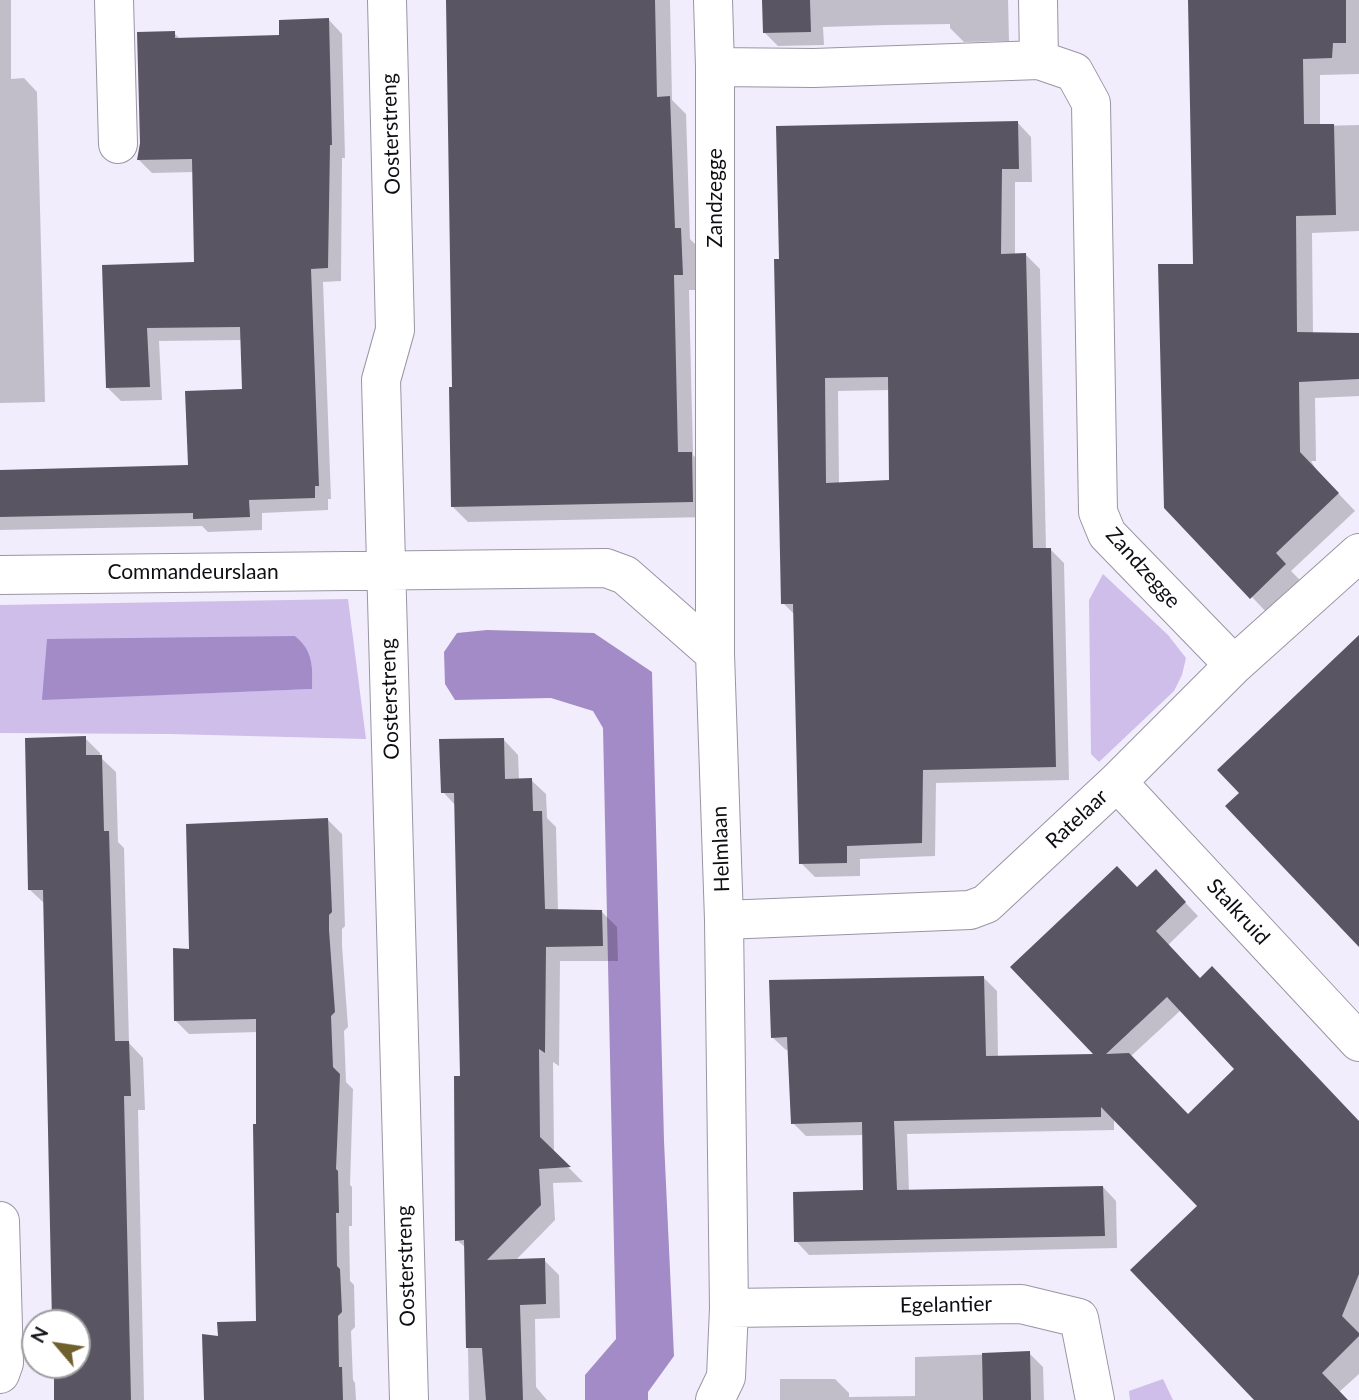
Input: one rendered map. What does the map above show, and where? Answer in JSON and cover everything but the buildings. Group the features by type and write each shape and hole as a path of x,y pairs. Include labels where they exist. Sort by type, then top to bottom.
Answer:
{"street":[{"path":"114,0 118,144"},
{"name":"Oosterstreng","path":"387,0 395,330 381,380 410,1400"},
{"path":"713,0 715,66"},
{"path":"1038,0 1040,60"},
{"name":"Zandzegge","path":"715,654 715,66 814,68 1040,60 1074,72 1091,103 1098,512 1107,534 1234,665"},
{"name":"Ratelaar","path":"724,920 970,910 986,904 1117,782 1234,665 1359,553"},
{"path":"387,570 606,568 625,575 715,654"},
{"name":"Commandeurslaan","path":"0,575 387,570"},
{"name":"Helmlaan","path":"715,654 724,920 729,1308 726,1377 715,1400"},
{"name":"Stalkruid","path":"1117,782 1359,1042"},
{"path":"0,1221 4,1363 0,1374"},
{"name":"Egelantier","path":"729,1308 1021,1304 1079,1318 1095,1400"}],"shaded area":[{"path":"1103,574 1168,635 1186,658 1174,691 1099,762 1091,754 1089,600"},
{"path":"348,599 366,739 0,733 0,605","holes":["295,636 301,641 311,660 312,689 43,699"]},
{"path":"487,630 594,633 652,672 664,1141 674,1356 648,1392 648,1400 585,1400 585,1375 616,1339 603,728 593,711 551,698 455,700 445,684 444,652 457,633"},
{"path":"295,636 309,653 312,689 42,700 47,639"},
{"path":"1163,1379 1173,1400 1130,1400 1129,1391"}]}
